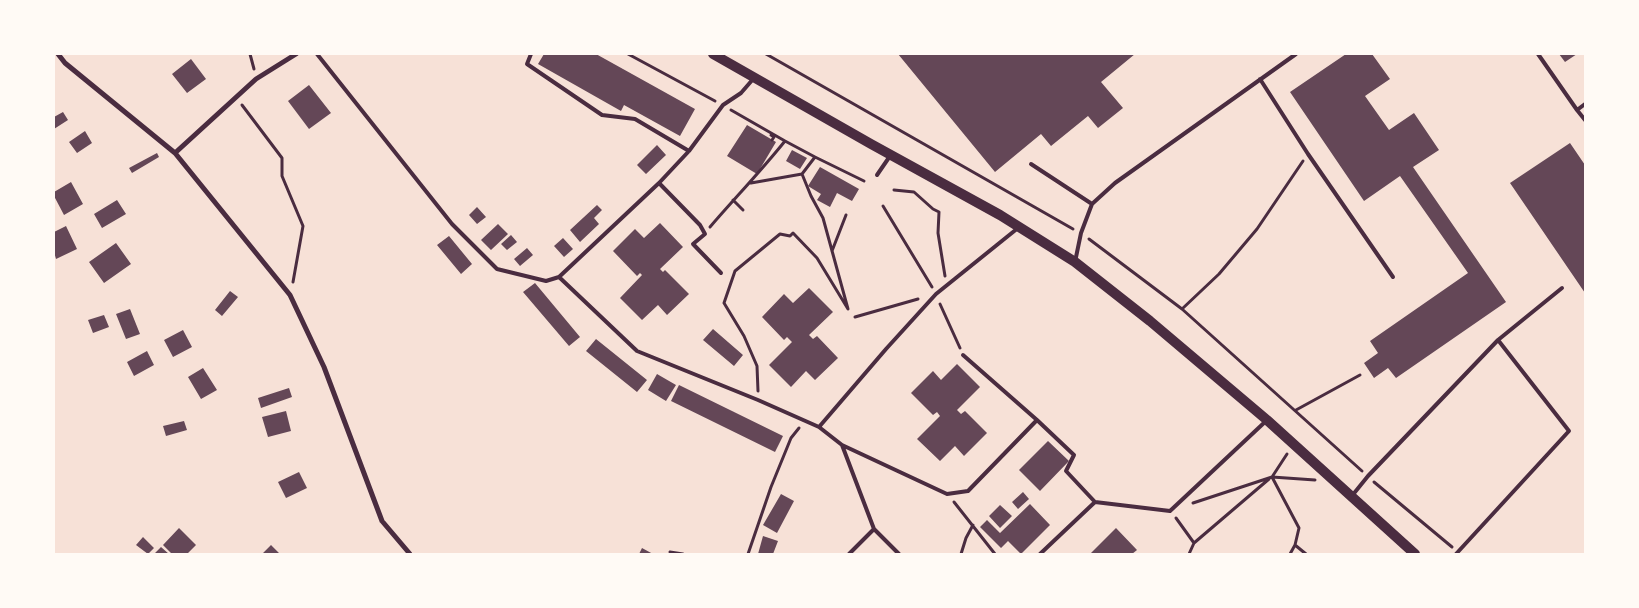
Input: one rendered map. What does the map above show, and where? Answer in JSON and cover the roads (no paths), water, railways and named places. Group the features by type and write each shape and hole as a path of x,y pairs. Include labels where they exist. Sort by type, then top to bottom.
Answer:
{"main road":[{"path":"713,54 1021,226 1076,262 1150,321 1267,420 1415,554"}],"street":[{"path":"58,54 65,63 175,153 290,295 324,366 382,521 410,554"},
{"path":"175,153 256,79 296,54"}],"lane":[{"path":"317,54 452,224 497,269 546,281 559,277 659,184 689,151 723,105 741,93 755,77"},
{"path":"531,54 527,64 602,115 635,119 689,151"},
{"path":"1076,262 1081,233 1092,204 1114,183 1296,54"},
{"path":"1538,54 1585,120"},
{"path":"1260,79 1308,154 1393,277"},
{"path":"1577,110 1585,104"},
{"path":"877,175 891,154"},
{"path":"1032,164 1092,204"},
{"path":"659,184 700,225 705,234 693,244 721,273"},
{"path":"819,427 936,294 1021,226"},
{"path":"559,277 638,351 819,427 842,446 947,494 968,491 1037,420"},
{"path":"1351,497 1368,476 1498,340 1562,288"},
{"path":"1456,554 1569,431 1498,340"},
{"path":"963,355 1074,455 1066,471 1095,502 1170,511 1267,420"},
{"path":"842,446 874,529 898,554"},
{"path":"1040,554 1095,502"},
{"path":"849,554 874,529"}]}
